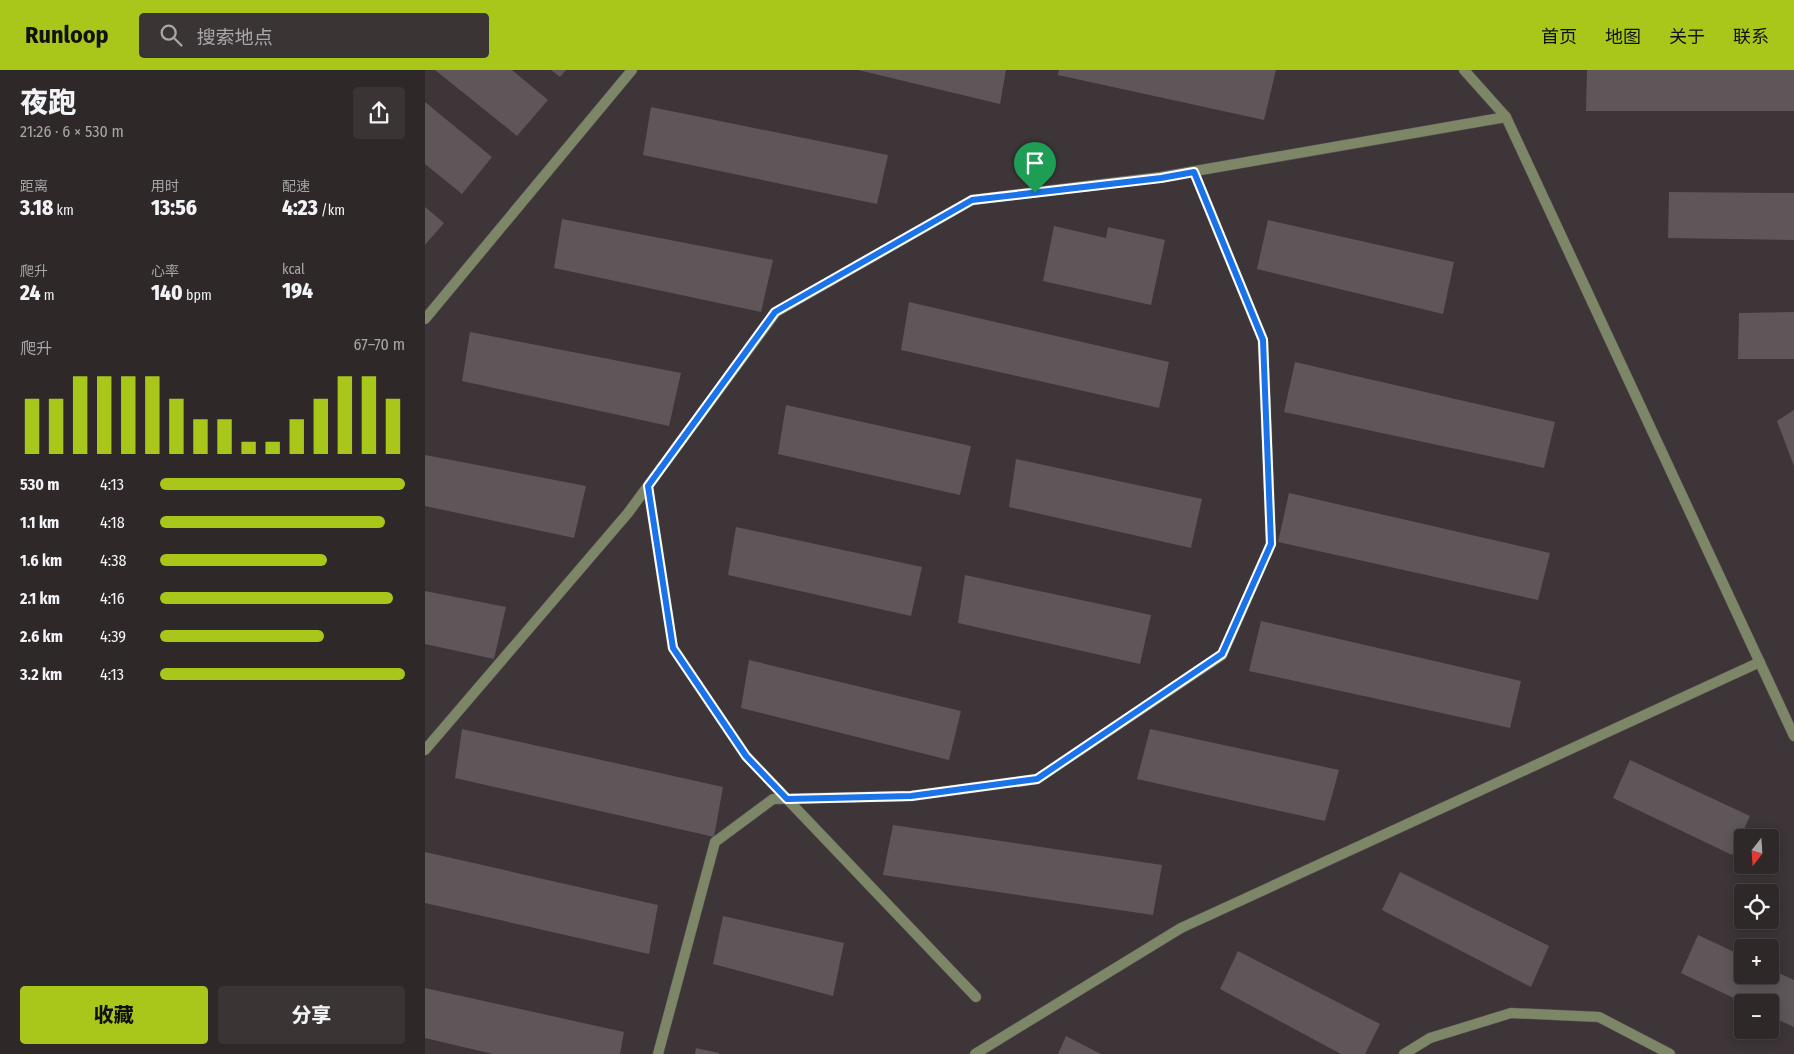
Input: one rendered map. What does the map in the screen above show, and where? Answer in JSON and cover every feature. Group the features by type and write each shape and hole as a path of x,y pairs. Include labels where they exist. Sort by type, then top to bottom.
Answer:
{"street":[{"path":"425,319 632,70"},
{"path":"1464,70 1506,117 1794,736"},
{"path":"425,750 628,513 775,312 972,200 1161,178 1506,117"},
{"path":"658,1054 715,842 773,799 911,796 1037,779 1222,654 1271,544 1263,340 1194,172"},
{"path":"648,486 673,648 746,756 976,997"},
{"path":"975,1054 1181,928 1760,662"},
{"path":"1404,1054 1430,1038 1511,1013 1599,1017 1670,1054"}],"building":[{"path":"435,70 512,70 548,100 517,136"},
{"path":"551,70 566,70 560,77"},
{"path":"858,70 1006,70 1000,104"},
{"path":"1059,70 1276,70 1264,120 1058,75"},
{"path":"1587,70 1794,70 1794,111 1586,111"},
{"path":"425,102 492,157 462,194 425,164"},
{"path":"651,107 888,155 877,204 643,155"},
{"path":"1669,192 1794,193 1794,240 1668,238"},
{"path":"425,207 444,223 425,245"},
{"path":"562,219 773,260 761,312 554,268"},
{"path":"1268,220 1454,262 1443,314 1257,269"},
{"path":"1054,226 1106,238 1108,227 1165,240 1151,305 1043,281"},
{"path":"909,302 1169,362 1159,408 901,350"},
{"path":"1794,312 1794,359 1738,359 1739,313"},
{"path":"470,332 681,373 669,426 462,381"},
{"path":"1295,362 1555,422 1544,468 1284,412"},
{"path":"786,405 971,446 960,495 778,454"},
{"path":"1794,410 1794,466 1777,421"},
{"path":"425,455 586,486 574,538 425,506"},
{"path":"1016,459 1202,499 1191,548 1009,507"},
{"path":"1289,493 1550,553 1538,600 1278,542"},
{"path":"736,527 922,567 911,616 728,575"},
{"path":"965,575 1151,615 1140,664 958,623"},
{"path":"425,591 506,607 494,659 425,644"},
{"path":"1261,621 1521,681 1510,728 1249,671"},
{"path":"749,660 961,711 949,760 741,708"},
{"path":"462,729 723,787 714,837 455,778"},
{"path":"1150,729 1339,770 1325,821 1137,779"},
{"path":"1630,760 1750,816 1744,829 1734,829 1734,851 1732,855 1613,798"},
{"path":"893,825 1162,865 1153,915 883,875"},
{"path":"425,852 658,905 649,954 425,903"},
{"path":"1400,872 1549,946 1531,987 1382,910"},
{"path":"723,916 844,943 833,996 713,964"},
{"path":"1698,935 1734,952 1734,984 1779,984 1779,973 1794,980 1794,1027 1779,1020 1779,994 1734,994 1734,998 1681,973"},
{"path":"1238,951 1380,1024 1365,1054 1341,1054 1220,989"},
{"path":"425,988 624,1032 620,1054 493,1054 425,1038"},
{"path":"1066,1036 1101,1054 1058,1054"},
{"path":"696,1048 719,1053 719,1054 695,1054"}],"route":[{"path":"1194,172 1263,340 1271,544 1222,654 1037,779 911,796 787,799 746,756 673,648 648,486 775,312 972,200 1035,193 1161,178 1194,172"}]}
